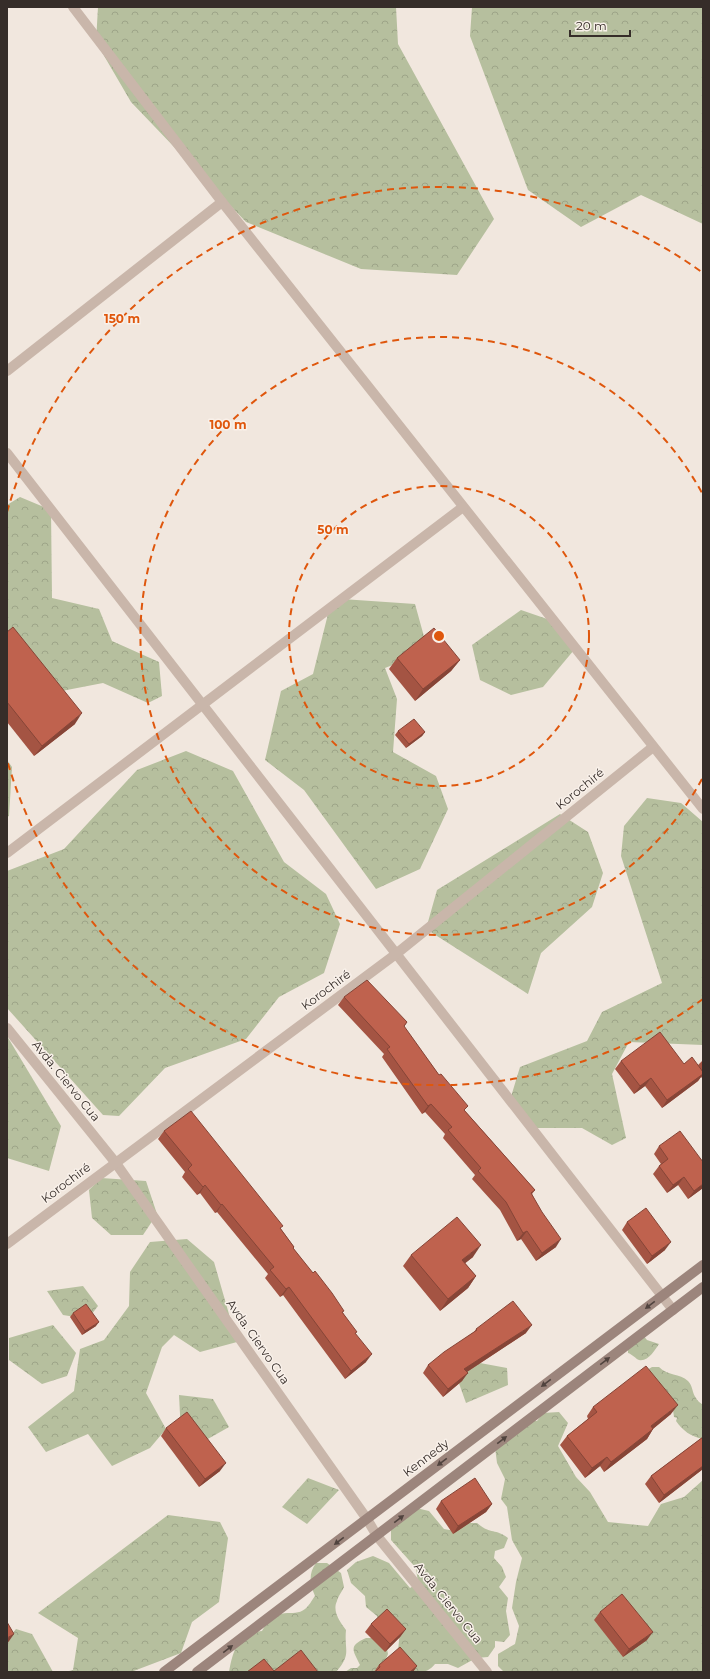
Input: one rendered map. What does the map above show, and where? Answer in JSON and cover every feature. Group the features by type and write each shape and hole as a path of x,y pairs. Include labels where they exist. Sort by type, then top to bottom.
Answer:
{"main road":[{"name":"Kennedy","path":"164,1672 703,1264"},
{"path":"197,1672 703,1287"}],"street":[{"path":"73,7 222,202 703,809"},
{"path":"7,371 222,202"},
{"path":"7,453 673,1310"},
{"path":"7,853 463,507"},
{"name":"Korochiré","path":"7,1244 396,954 653,747"},
{"name":"Avda. Ciervo Cua","path":"7,1028 115,1162 367,1519 377,1536 488,1672"}],"green space":[{"path":"98,7 396,7 398,44 494,219 457,275 361,269 246,222 131,102 96,42"},
{"path":"472,7 703,7 703,224 641,195 581,227 528,190 470,36"},
{"path":"20,497 51,510 52,598 99,609 112,641 159,662 162,696 148,703 103,683 41,695 7,654 7,505"},
{"path":"342,599 415,604 428,651 385,668 397,699 393,752 436,776 448,809 420,869 376,889 304,790 265,760 281,691 313,674 329,610"},
{"path":"521,610 553,621 574,650 543,687 511,695 480,680 472,645"},
{"path":"186,751 233,771 284,862 326,894 340,924 324,973 279,997 246,1039 165,1068 119,1116 103,1115 7,1008 7,871 64,849 137,770"},
{"path":"7,760 12,767 9,816 7,817"},
{"path":"647,798 681,803 703,822 703,1045 629,1042 612,1074 626,1138 612,1145 582,1128 531,1128 510,1100 520,1067 587,1041 602,1012 662,983 621,856 624,826"},
{"path":"560,814 588,832 603,873 592,907 541,953 528,994 426,929 437,890"},
{"path":"7,1036 61,1126 49,1171 7,1158"},
{"path":"101,1178 146,1181 157,1214 143,1235 111,1235 92,1218 89,1190"},
{"path":"187,1239 214,1262 237,1342 200,1352 174,1335 162,1347 146,1393 166,1429 150,1448 112,1466 88,1434 46,1452 28,1427 74,1391 80,1349 104,1340 129,1306 130,1272 150,1242"},
{"path":"83,1286 98,1306 88,1319 63,1315 47,1291"},
{"path":"53,1325 76,1353 67,1376 42,1384 9,1360 9,1338"},
{"path":"642,1334 647,1340 659,1344 648,1357 639,1360 628,1353 628,1341"},
{"path":"480,1363 507,1368 508,1385 466,1403 456,1375"},
{"path":"652,1367 659,1367 666,1372 685,1378 690,1383 698,1401 703,1405 703,1439 687,1433 676,1421 677,1418 674,1417 673,1410 647,1370"},
{"path":"179,1395 213,1399 229,1427 206,1440 181,1434"},
{"path":"559,1412 568,1423 558,1446 576,1477 590,1492 608,1522 648,1526 661,1504 684,1497 703,1480 703,1672 504,1672 498,1666 498,1654 515,1644 519,1626 512,1608 522,1558 512,1540 507,1507 501,1499 505,1479 497,1463 495,1447 527,1420 537,1421 543,1413"},
{"path":"308,1478 339,1490 307,1524 282,1507"},
{"path":"416,1508 429,1511 444,1529 455,1531 468,1523 477,1523 486,1529 500,1533 508,1538 504,1548 495,1551 494,1558 502,1567 506,1577 499,1587 508,1598 506,1611 510,1635 504,1642 495,1641 495,1647 488,1657 476,1658 458,1668 448,1664 435,1664 431,1668 422,1672 412,1671 402,1666 397,1663 400,1629 380,1624 377,1616 366,1607 365,1596 351,1583 347,1570 356,1562 373,1556 389,1563 410,1588 418,1583 416,1568 391,1540 391,1527"},
{"path":"168,1515 220,1522 228,1538 219,1602 192,1622 181,1653 131,1672 65,1672 73,1670 78,1638 38,1613"},
{"path":"316,1563 327,1563 341,1573 344,1587 335,1609 339,1620 346,1630 346,1656 341,1666 336,1672 229,1672 232,1657 242,1639 254,1632 262,1631 273,1617 279,1614 300,1612 308,1606 315,1596 312,1587 311,1575 313,1567"},
{"path":"16,1629 32,1634 53,1672 7,1672 7,1640"},
{"path":"366,1638 379,1638 386,1644 388,1654 381,1672 345,1672 351,1668 357,1668 360,1665 355,1656 354,1646 356,1643"}],"building":[{"path":"13,627 82,713 42,746 7,702 7,632"},
{"path":"434,628 460,660 423,689 397,658"},
{"path":"414,719 425,732 409,744 398,731"},
{"path":"367,980 407,1022 404,1026 439,1075 441,1074 468,1106 464,1110 535,1190 531,1193 561,1239 542,1253 527,1231 523,1233 506,1202 478,1171 481,1168 448,1130 452,1127 431,1104 428,1106 387,1049 390,1047 344,997"},
{"path":"660,1032 684,1064 692,1057 703,1072 703,1074 667,1100 651,1078 640,1086 621,1061"},
{"path":"191,1111 283,1226 280,1228 294,1247 293,1248 313,1273 315,1271 332,1293 344,1311 342,1312 357,1332 355,1333 372,1354 351,1371 289,1287 286,1289 270,1270 274,1267 222,1204 221,1205 205,1185 203,1187 188,1169 192,1165 164,1131"},
{"path":"680,1131 703,1162 703,1184 694,1191 684,1177 673,1185 659,1166 668,1159 659,1146"},
{"path":"646,1208 671,1242 652,1256 627,1222"},
{"path":"457,1217 481,1245 462,1260 476,1276 448,1299 411,1255"},
{"path":"513,1301 532,1325 464,1369 468,1373 448,1389 428,1365 444,1352 477,1330 476,1329"},
{"path":"86,1304 99,1322 85,1331 73,1313"},
{"path":"646,1366 678,1405 651,1426 653,1429 611,1462 607,1457 592,1468 567,1436 597,1412 593,1407"},
{"path":"187,1412 226,1463 205,1479 166,1428"},
{"path":"703,1437 703,1466 664,1495 651,1476"},
{"path":"475,1478 492,1504 458,1526 441,1501"},
{"path":"622,1594 653,1632 629,1649 600,1612"},
{"path":"387,1609 406,1629 390,1644 371,1624"},
{"path":"7,1622 14,1634 7,1638"},
{"path":"400,1647 417,1666 410,1672 375,1672 380,1667 379,1665"},
{"path":"301,1650 318,1672 247,1672 264,1659 274,1671"}]}
